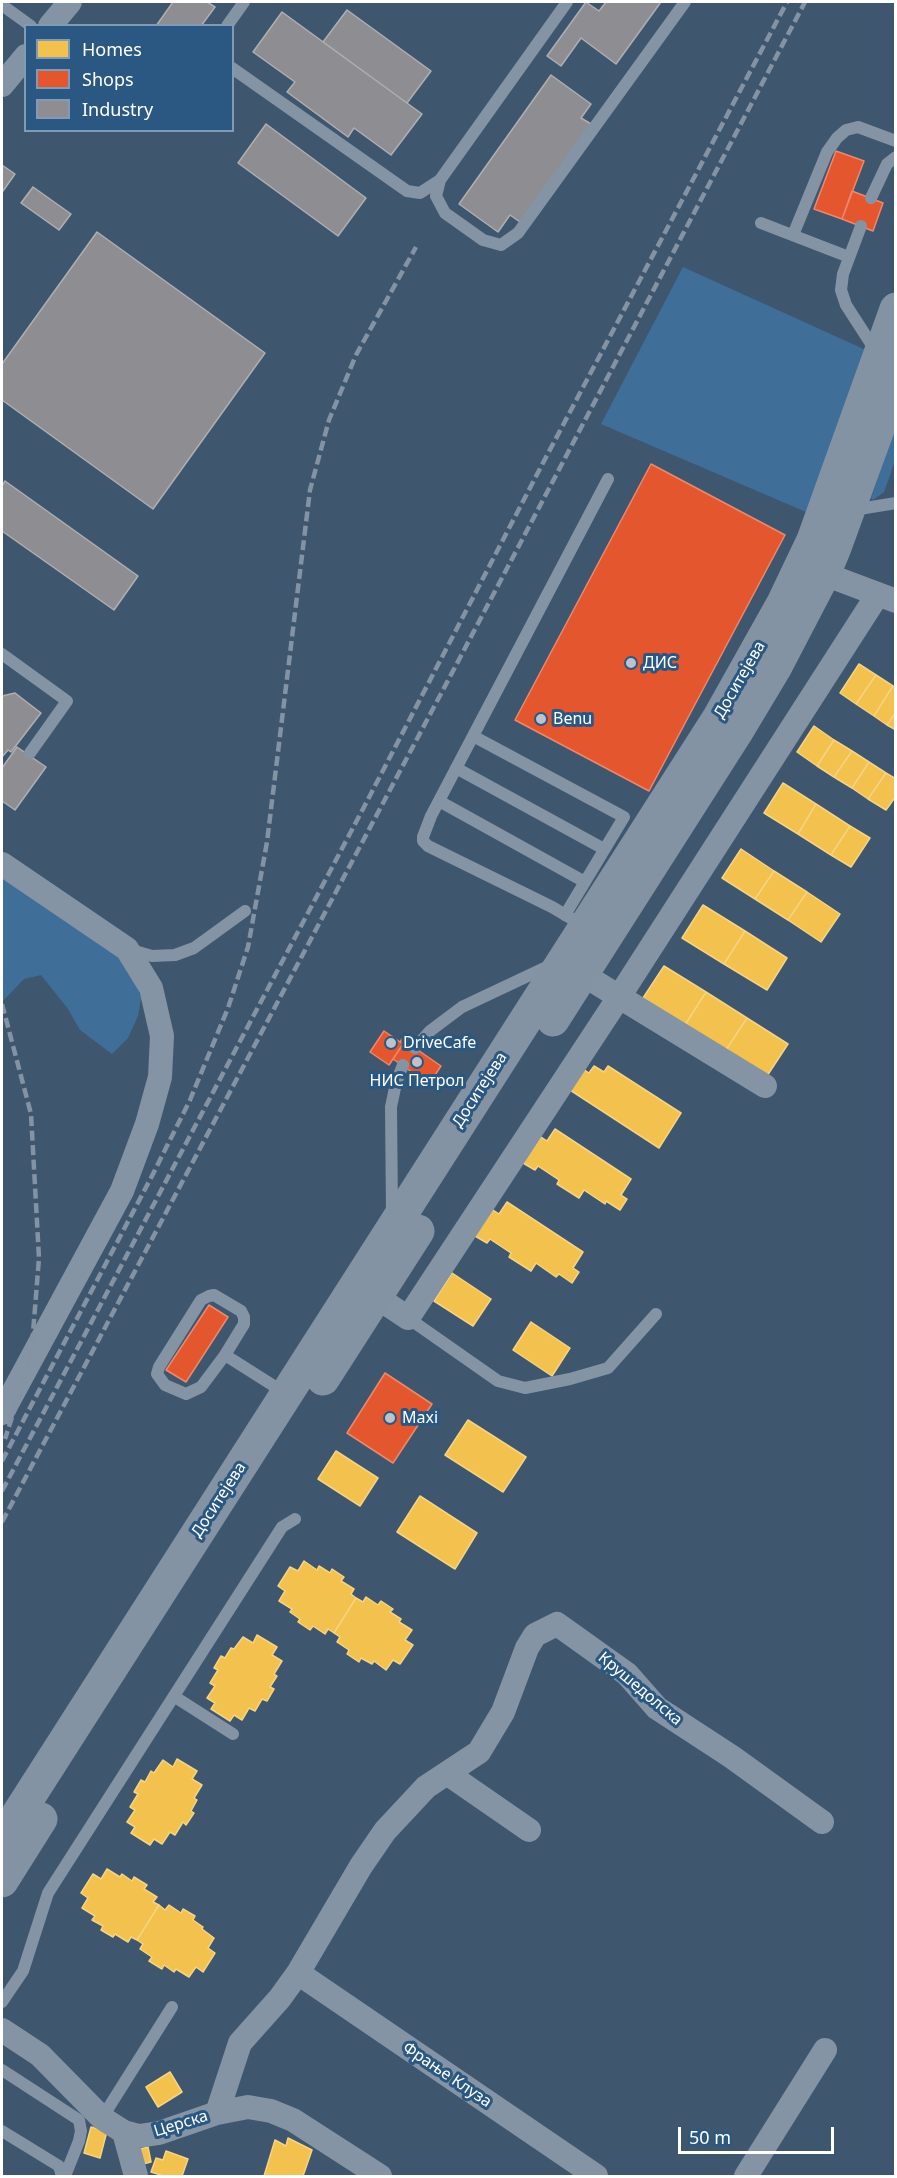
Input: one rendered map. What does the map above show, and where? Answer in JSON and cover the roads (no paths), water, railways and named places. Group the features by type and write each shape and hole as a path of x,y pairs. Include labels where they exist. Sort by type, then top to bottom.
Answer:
{"main road":[{"name":"Доситејева","path":"2,1839 160,1612 574,966 585,927 736,733 775,668 813,569 849,511 887,368 896,309"},
{"name":"Доситејева","path":"813,569 813,540 887,368"},
{"name":"Доситејева","path":"2,1881 286,1394 366,1290 393,1228 574,966"}],"street":[{"path":"52,24 70,2"},
{"path":"2,85 24,58"},
{"path":"366,1290 408,1318 619,997 887,597 813,569"},
{"path":"2,864 127,949 151,988 162,1036 160,1077 150,1115 122,1191 2,1413"},
{"path":"574,966 619,997 765,1086"},
{"name":"Крушедолска","path":"217,2113 240,2043 298,1973 339,1902 385,1831 426,1788 479,1752 503,1712 527,1648 535,1635 557,1624 627,1674 657,1708 732,1756 822,1822"},
{"path":"448,1774 529,1830"},
{"name":"Фрање Клуза","path":"298,1973 596,2176"},
{"name":"Церска","path":"2,2030 40,2055 102,2118 124,2132 139,2136 159,2133 217,2113 248,2107 271,2111 293,2120 380,2176"},
{"path":"746,2176 825,2050"},
{"path":"124,2132 136,2176"}],"lane":[{"path":"228,24 244,2"},
{"path":"234,69 407,191 420,193 440,180 567,2"},
{"path":"440,180 436,196 445,213 483,240 501,245 518,234 685,2"},
{"path":"4,4 29,24"},
{"path":"793,235 827,152 837,138 846,130 858,128 896,141"},
{"path":"871,198 887,164 896,157"},
{"path":"761,223 849,257"},
{"path":"861,226 843,274 841,290 846,305 887,368"},
{"path":"473,736 623,816 624,819 585,882 585,927 428,846 423,841 424,831 439,801 456,768 608,478"},
{"path":"849,511 896,503"},
{"path":"2,654 67,701 30,753"},
{"path":"456,768 604,849"},
{"path":"439,801 585,882"},
{"path":"127,949 152,956 175,955 194,948 245,911"},
{"path":"415,1048 430,1030 462,1007 574,966"},
{"path":"393,1228 391,1107 403,1065"},
{"path":"214,1295 241,1311 244,1317 244,1324 225,1355 201,1387 186,1394 165,1385 157,1374 159,1367 201,1300 209,1296 214,1295"},
{"path":"408,1318 498,1381 525,1388 608,1368 656,1314"},
{"path":"225,1355 286,1394"},
{"path":"2,2002 23,1971 48,1893 282,1527 296,1519"},
{"path":"175,1696 233,1734"},
{"path":"102,2118 172,2007"},
{"path":"2,2070 79,2120 81,2131 79,2142 64,2176"},
{"path":"2,2131 59,2166 64,2176"}],"railway":[{"path":"2,1491 787,2"},
{"path":"2,1522 805,2"},
{"path":"2,1461 190,1100 228,1008 248,947 267,842 310,490 329,420 356,355 416,247"},
{"path":"2,1004 31,1114 39,1258 31,1358 5,1439"}],"place":[{"name":"ДИС","path":"631,663"},
{"name":"Benu","path":"541,719"},
{"name":"DriveCafe","path":"391,1043"},
{"name":"НИС Петрол","path":"417,1062"},
{"name":"Maxi","path":"390,1418"}]}
